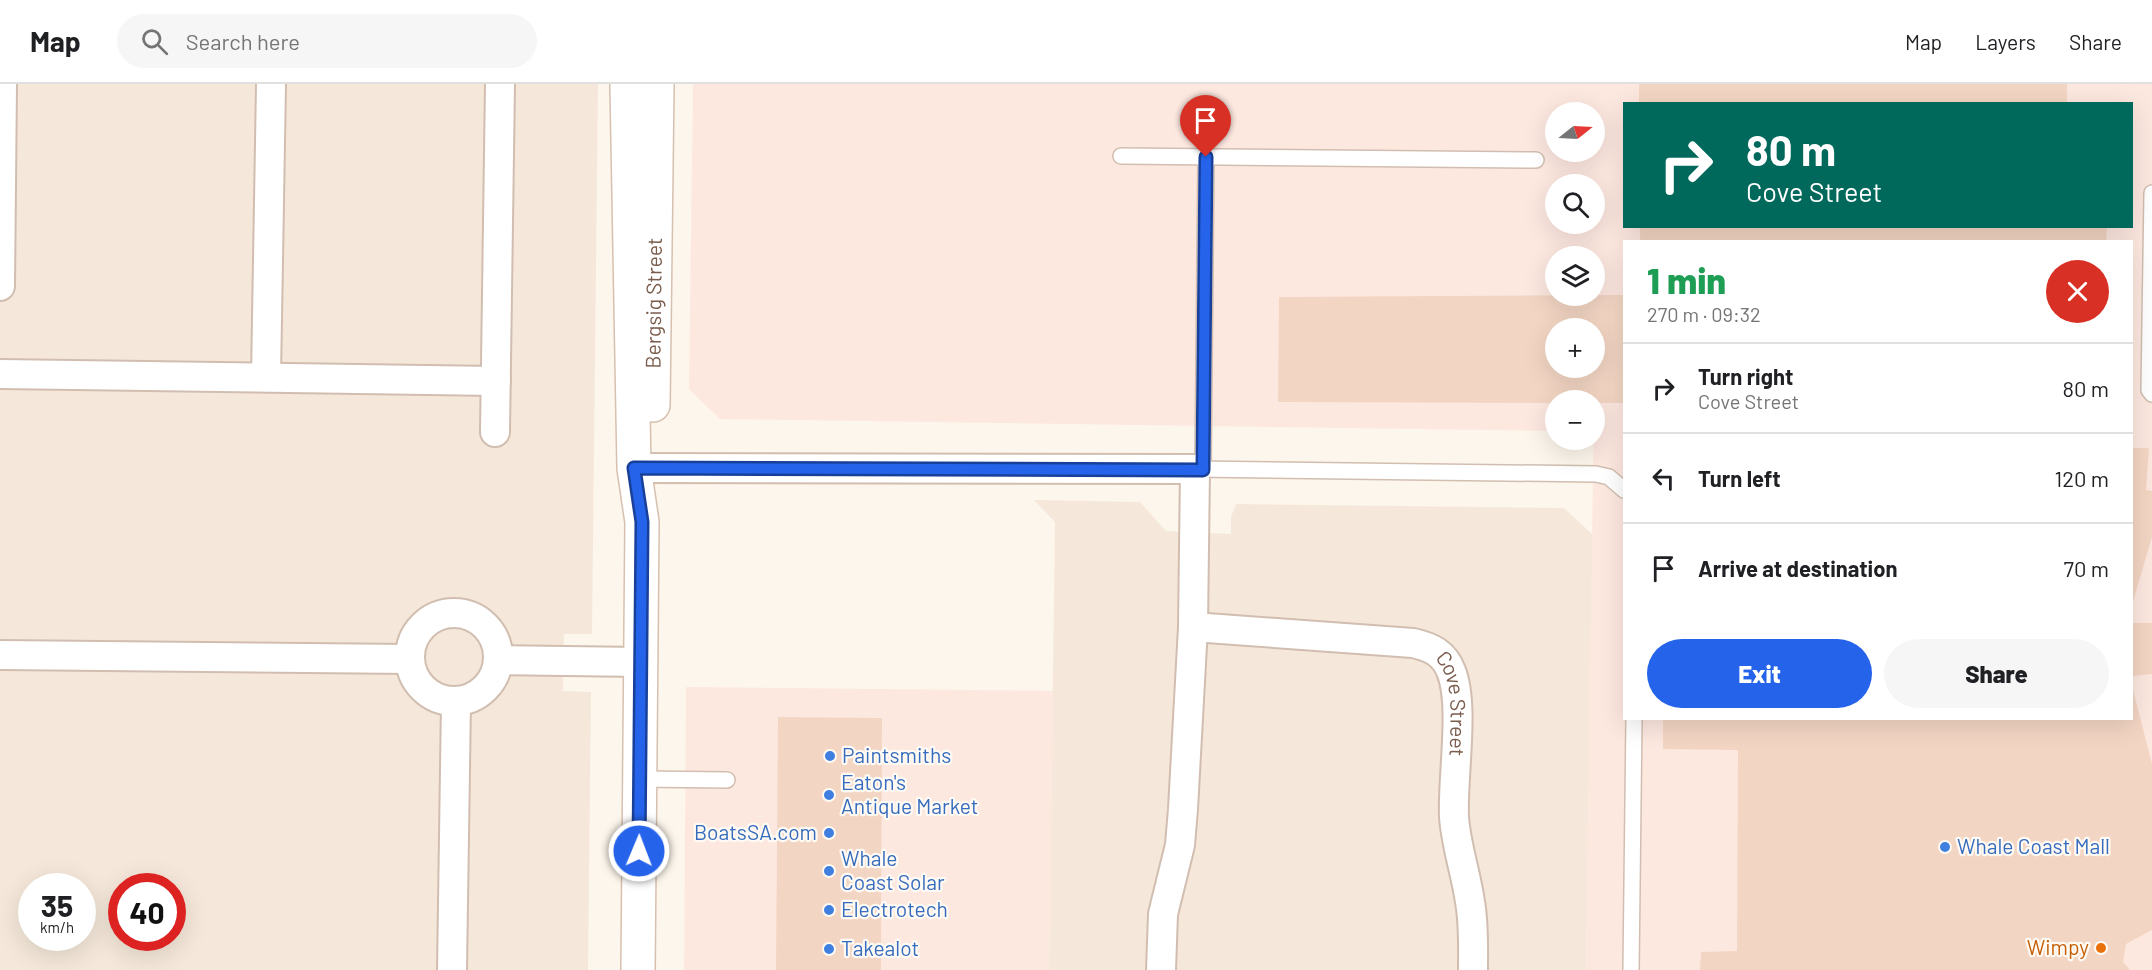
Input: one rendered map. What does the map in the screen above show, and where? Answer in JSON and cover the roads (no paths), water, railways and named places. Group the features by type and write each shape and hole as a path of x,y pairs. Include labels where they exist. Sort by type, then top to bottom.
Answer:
{"street":[{"path":"0,286 2,84"},
{"path":"266,377 271,84"},
{"path":"495,432 500,84"},
{"name":"Bergsig Street","path":"627,84 643,469"},
{"name":"Bergsig Street","path":"638,970 643,469 657,84"},
{"path":"0,374 496,381"},
{"path":"643,469 1199,469 1180,845 1163,914 1161,970"},
{"path":"454,613 467,614 487,627 494,637 499,660 489,684 469,699 456,702 434,696 425,690 417,681 410,659 415,636 422,626 443,614 454,613"},
{"name":"Cove Street","path":"1192,627 1413,643 1432,648 1443,657 1454,681 1456,716 1454,817 1459,856 1471,903 1473,970"},
{"path":"0,655 410,659"},
{"path":"499,660 640,662"},
{"path":"453,970 456,702"}],"lane":[{"path":"1121,156 1536,160"},
{"path":"1206,157 1199,469 1596,474 1609,477 1623,489"},
{"path":"2152,193 2149,390 2152,394"},
{"path":"1631,970 1634,720"},
{"path":"640,779 727,780"}],"place":[{"name":"Paintsmiths","path":"830,756"},
{"name":"Eaton's Antique Market","path":"829,795"},
{"name":"BoatsSA.com","path":"829,833"},
{"name":"Whale Coast Mall","path":"1945,847"},
{"name":"Whale Coast Solar","path":"829,871"},
{"name":"Electrotech","path":"829,910"},
{"name":"Wimpy","path":"2101,948"},
{"name":"Takealot","path":"829,949"}]}
